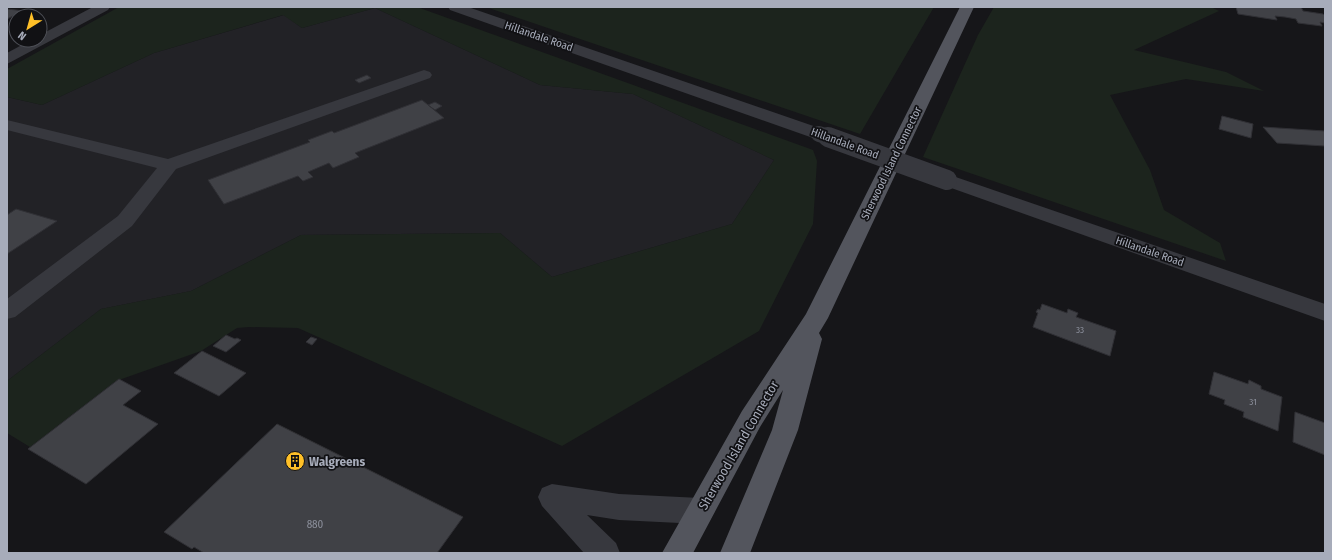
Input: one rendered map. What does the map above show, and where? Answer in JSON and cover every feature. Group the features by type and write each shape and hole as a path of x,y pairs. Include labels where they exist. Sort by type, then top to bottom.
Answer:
{"main road":[{"name":"Sherwood Island Connector","path":"676,553 751,419 816,318 967,7"},
{"name":"Sherwood Island Connector","path":"735,553 785,430 816,318"}],"street":[{"path":"7,58 103,7"},
{"name":"Hillandale Road","path":"455,7 1325,313"},
{"path":"7,311 125,221 169,165 424,75"},
{"path":"7,125 169,165"},
{"path":"605,553 577,526 552,497 619,506 700,511"}],"shaded area":[{"path":"119,7 417,7 813,150 817,161 813,224 759,331 562,446 298,328 249,327 237,328 201,351 116,381 30,447 7,433 7,381 101,309 191,291 301,235 500,233 552,277 732,224 774,160 633,94 540,85 375,8 302,28 283,15 154,53 42,105 7,97 7,69 45,48 48,48 48,46"},
{"path":"486,7 934,7 860,134"},
{"path":"994,7 1211,7 1219,11 1134,50 1226,72 1264,91 1186,79 1110,95 1150,170 1164,210 1220,243 1226,261 923,157 978,35"},
{"path":"375,8 540,85 633,94 774,160 732,224 552,277 500,233 301,235 191,291 101,309 7,381 7,97 42,105 154,53 284,15 302,28"}],"building":[{"path":"1236,7 1301,7 1303,11 1323,14 1325,16 1325,23 1320,22 1322,26 1298,23 1296,19 1285,17 1275,16 1277,20 1238,14"},
{"path":"367,75 371,78 359,83 355,80"},
{"path":"422,100 444,118 355,153 359,157 333,168 329,163 308,172 313,177 303,181 298,176 224,204 208,180 310,142 308,140 332,131 334,133"},
{"path":"435,102 442,106 435,110 428,105"},
{"path":"1222,116 1253,124 1251,138 1219,129"},
{"path":"1263,127 1325,131 1325,146 1277,143"},
{"path":"16,209 57,221 7,254 7,215"},
{"path":"1042,304 1067,313 1068,309 1078,313 1076,317 1116,331 1110,356 1033,327 1038,313 1036,312 1038,309 1040,310"},
{"path":"226,335 241,340 226,352 213,346"},
{"path":"311,337 317,339 312,345 306,342"},
{"path":"202,351 246,373 219,396 174,373"},
{"path":"1214,372 1248,384 1249,380 1261,386 1261,389 1282,397 1278,431 1243,417 1244,412 1224,404 1225,400 1209,394"},
{"path":"119,379 141,391 123,405 158,424 86,484 28,449"},
{"path":"1295,412 1325,423 1325,455 1293,442"},
{"name":"Walgreens","path":"277,424 463,517 437,553 204,553 194,547 192,549 164,532"}],"place":[{"name":"Walgreens","path":"295,461"}]}
